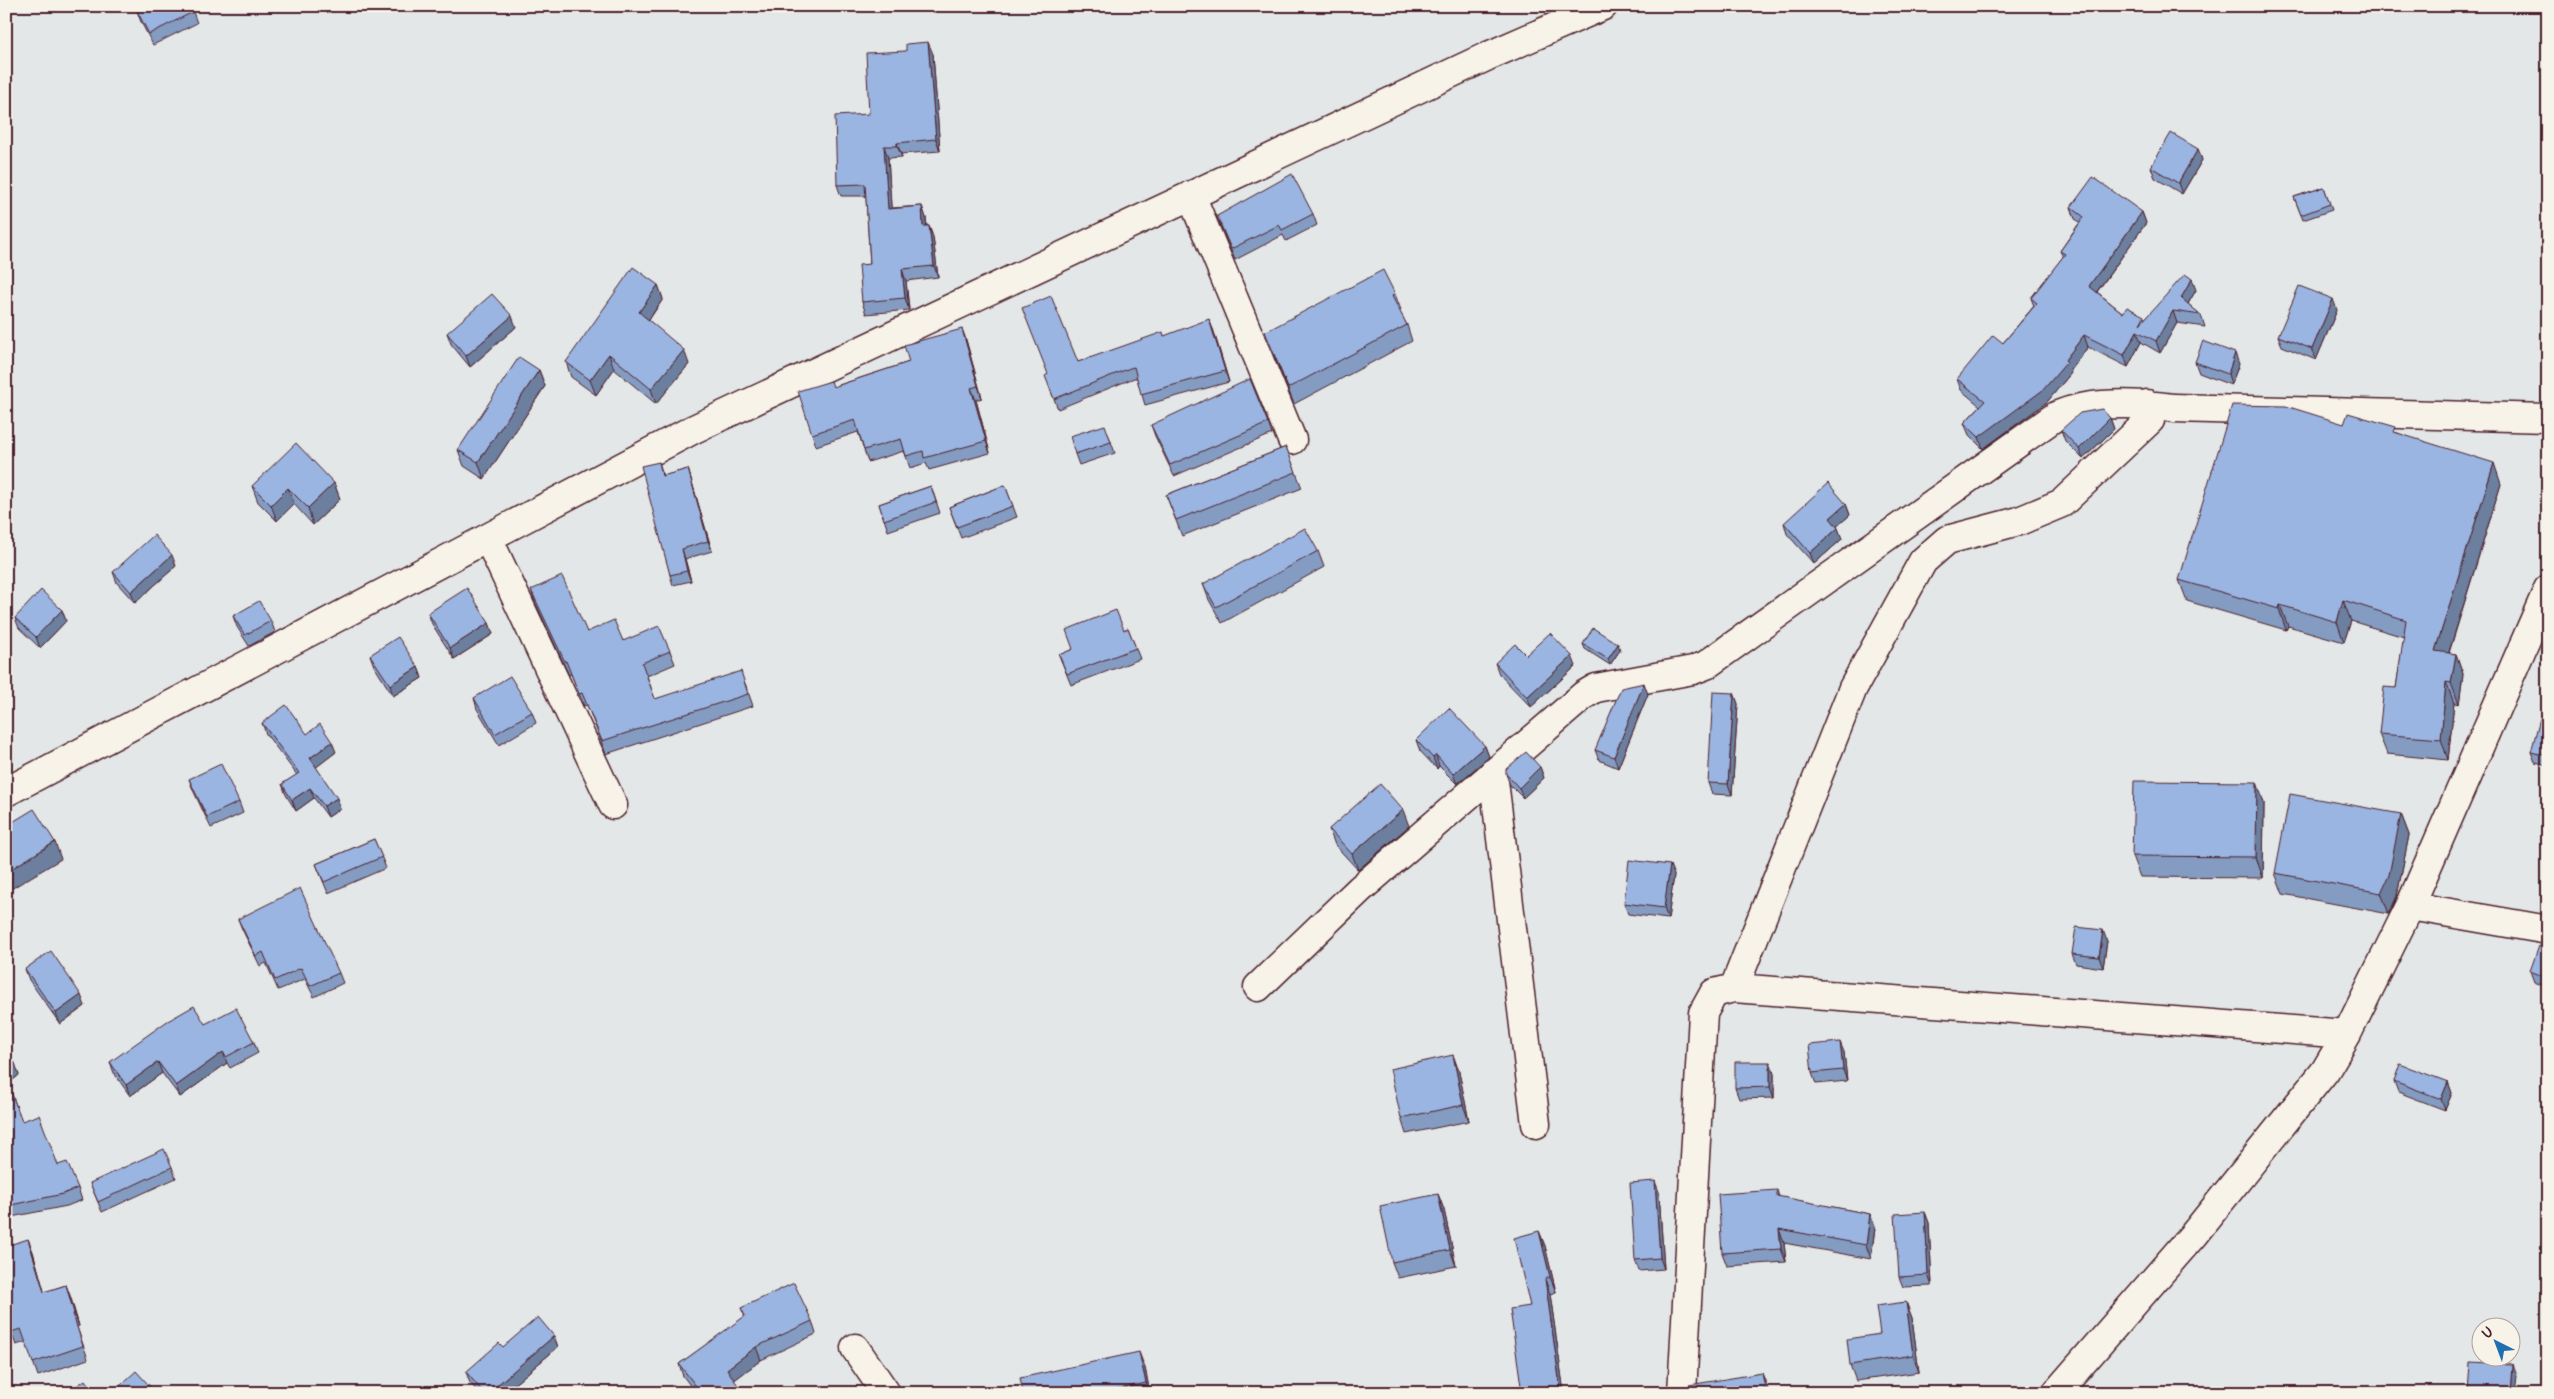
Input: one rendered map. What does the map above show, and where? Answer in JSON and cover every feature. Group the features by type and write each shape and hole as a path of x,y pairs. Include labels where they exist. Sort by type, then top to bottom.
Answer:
{"street":[{"path":"6,792 694,429 1479,60 1603,6"},
{"path":"1191,195 1292,440"},
{"path":"1258,987 1360,889 1570,706 1596,688 1693,670 1706,665 2056,416 2071,409 2147,404 2174,408 2548,418"},
{"path":"1734,988 1853,688 1923,561 1947,540 2019,521 2062,503 2150,420 2147,404"},
{"path":"488,538 613,805"},
{"path":"2056,1393 2194,1234 2325,1071 2347,1034 2410,906 2548,589"},
{"path":"1493,773 1536,1124"},
{"path":"2410,906 2548,930"},
{"path":"1682,1393 1702,1013 1714,993 1734,988 2347,1034"},
{"path":"855,1348 886,1393"}],"building":[{"path":"146,6 191,6 193,12 149,34 137,11"},
{"path":"928,42 936,139 897,143 897,146 884,146 888,209 922,206 923,226 929,226 934,266 902,269 905,298 862,302 859,265 870,264 865,184 837,185 835,116 869,114 866,53 906,51 906,44"},
{"path":"2171,133 2198,149 2178,183 2151,167"},
{"path":"1292,174 1313,214 1282,230 1279,225 1231,249 1217,216"},
{"path":"2093,177 2142,212 2089,286 2123,313 2127,307 2144,316 2140,324 2185,274 2192,279 2181,298 2201,315 2173,311 2156,341 2137,331 2124,355 2084,335 2065,360 2067,362 2043,390 1979,437 1964,423 1985,401 1957,379 1993,335 2003,343 2037,303 2031,298 2065,254 2060,251 2084,217 2071,207"},
{"path":"2324,187 2330,204 2301,215 2294,197"},
{"path":"633,267 658,285 639,312 684,350 651,389 609,354 590,380 566,362"},
{"path":"1383,270 1395,294 1392,296 1407,325 1288,388 1265,332"},
{"path":"2299,286 2333,299 2312,349 2278,336"},
{"path":"492,294 512,316 466,356 447,333"},
{"path":"1051,296 1078,362 1163,332 1164,336 1209,319 1225,371 1141,394 1134,367 1054,399 1045,376 1048,374 1022,308"},
{"path":"962,329 978,386 971,388 986,441 924,458 923,451 906,456 901,439 864,450 855,420 812,434 798,391 831,381 833,387 909,362 904,345"},
{"path":"2203,341 2235,353 2228,374 2195,362"},
{"path":"519,357 539,370 478,462 458,450"},
{"path":"1250,379 1268,423 1170,465 1151,425"},
{"path":"2232,405 2286,406 2344,424 2348,413 2396,427 2394,432 2494,463 2435,651 2456,654 2451,683 2446,682 2441,739 2379,734 2384,687 2396,688 2406,620 2343,600 2337,622 2280,605 2279,609 2179,580"},
{"path":"2102,409 2110,418 2079,449 2061,430 2080,413"},
{"path":"1105,425 1111,442 1075,454 1070,436"},
{"path":"296,443 334,483 308,508 288,488 271,505 252,486"},
{"path":"1286,447 1296,472 1176,520 1166,495"},
{"path":"659,462 662,476 688,469 708,541 682,549 687,571 670,575 641,466"},
{"path":"1828,483 1846,504 1830,518 1838,528 1810,553 1784,523"},
{"path":"1005,485 1013,506 957,527 949,507"},
{"path":"931,486 936,502 884,520 879,504"},
{"path":"1305,528 1318,551 1216,607 1203,584"},
{"path":"154,535 172,555 131,592 113,572"},
{"path":"562,576 587,632 614,620 623,641 659,626 670,651 642,663 655,699 741,671 748,694 602,741 582,693 579,694 566,661 531,590"},
{"path":"467,588 489,623 450,648 428,613"},
{"path":"41,590 62,610 36,637 15,618"},
{"path":"259,601 271,621 245,635 233,616"},
{"path":"1116,610 1124,630 1128,628 1136,648 1067,674 1059,655 1073,649 1066,630"},
{"path":"1593,628 1618,644 1608,659 1583,644"},
{"path":"1550,633 1572,656 1527,697 1495,663 1515,644 1526,655"},
{"path":"398,637 418,667 390,685 370,655"},
{"path":"510,676 532,712 495,734 474,698"},
{"path":"1644,683 1614,757 1595,750 1621,688"},
{"path":"1713,692 1734,693 1728,784 1708,783"},
{"path":"286,705 307,734 320,724 332,742 310,758 337,798 324,806 310,788 292,800 282,784 299,773 262,723"},
{"path":"1449,708 1485,746 1453,774 1436,755 1433,758 1416,740"},
{"path":"2540,718 2548,720 2548,756 2531,752"},
{"path":"1526,752 1540,767 1519,788 1506,774 1506,769"},
{"path":"221,764 239,802 207,817 189,779"},
{"path":"2134,781 2257,782 2256,857 2132,856"},
{"path":"1380,784 1403,810 1352,854 1329,829"},
{"path":"2290,794 2401,814 2389,875 2381,893 2275,873"},
{"path":"34,809 55,842 6,872 6,826"},
{"path":"374,839 382,857 324,882 316,864"},
{"path":"1629,860 1670,865 1664,908 1624,903"},
{"path":"300,888 339,973 310,986 301,968 275,980 263,952 256,956 238,919"},
{"path":"2076,927 2103,930 2099,957 2072,954"},
{"path":"2539,946 2548,949 2548,978 2530,971"},
{"path":"51,951 81,995 56,1013 25,969"},
{"path":"194,1006 205,1024 236,1008 254,1042 226,1057 223,1052 176,1086 158,1062 126,1085 110,1062 166,1022"},
{"path":"1840,1042 1843,1070 1812,1073 1809,1045"},
{"path":"6,1053 15,1063 6,1071"},
{"path":"1453,1055 1463,1105 1401,1118 1390,1069"},
{"path":"1735,1062 1770,1062 1770,1087 1735,1088"},
{"path":"2400,1064 2448,1082 2441,1099 2394,1081"},
{"path":"6,1079 22,1121 39,1115 58,1165 67,1162 78,1188 63,1194 6,1206"},
{"path":"164,1149 172,1167 98,1202 90,1183"},
{"path":"1655,1181 1660,1258 1635,1260 1630,1183"},
{"path":"1777,1190 1777,1196 1870,1214 1866,1245 1779,1229 1781,1249 1722,1253 1718,1194"},
{"path":"1438,1194 1450,1250 1392,1262 1380,1206"},
{"path":"1925,1212 1928,1275 1899,1277 1895,1214"},
{"path":"1539,1231 1550,1277 1545,1279 1561,1393 1522,1393 1510,1309 1530,1306 1514,1238"},
{"path":"28,1239 44,1292 66,1285 83,1346 33,1363 21,1329 11,1332 6,1315 6,1246"},
{"path":"794,1283 812,1321 756,1347 727,1369 743,1393 686,1393 696,1386 679,1364 745,1316 741,1308"},
{"path":"1906,1302 1913,1355 1850,1365 1847,1339 1880,1334 1876,1306"},
{"path":"538,1317 554,1336 488,1393 484,1393 466,1372 499,1343 503,1347"},
{"path":"1139,1352 1146,1383 1101,1393 1023,1393 1020,1378"},
{"path":"2470,1362 2472,1362 2472,1366 2512,1366 2510,1393 2468,1393"},
{"path":"136,1371 156,1393 112,1393"},
{"path":"1762,1373 1766,1393 1690,1393 1689,1385"},
{"path":"85,1380 94,1393 67,1393"}]}
